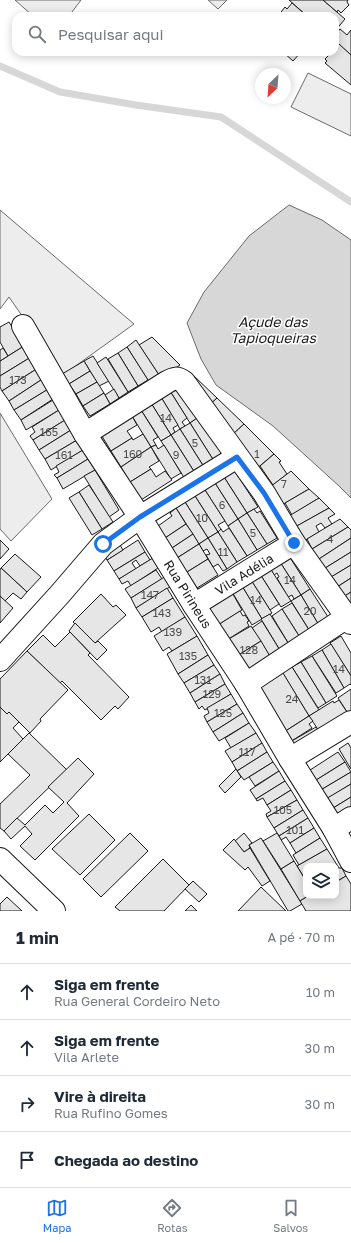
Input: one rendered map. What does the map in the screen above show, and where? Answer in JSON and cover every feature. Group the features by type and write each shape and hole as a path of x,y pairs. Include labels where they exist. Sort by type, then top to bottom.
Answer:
{"street":[{"name":"Rua Pirineus","path":"24,326 85,434 140,517 194,605 246,684 290,759 342,823 351,861"},
{"path":"85,434 173,378 179,378 184,382 264,493 294,543 349,620 246,684"},
{"path":"0,660 103,544 140,517 237,457"},
{"name":"Vila Adélia","path":"194,605 294,543"},
{"path":"290,759 351,722"},
{"path":"0,859 54,911"}],"shaded area":[{"path":"15,0 81,0 72,12 28,12"},
{"path":"208,0 227,0 218,9"},
{"path":"308,73 351,94 351,136 291,107"},
{"path":"0,210 134,324 63,375 9,297 0,309"},
{"path":"0,413 52,499 11,541 0,529"}],"water":[{"name":"Açude das Tapioqueiras","path":"289,205 322,220 351,240 351,498 273,426 216,385 201,359 187,323 204,292 249,236"}],"building":[{"path":"289,0 323,0 337,12 302,12"},
{"path":"323,0 348,0 347,2 349,5 341,13 338,10 337,12"},
{"path":"292,3 302,12 281,12 285,7 287,9"},
{"path":"339,14 345,19 339,26"},
{"path":"340,29 347,35 351,30 351,55 339,44"},
{"path":"339,44 351,55 351,85 325,63 327,61 325,59 328,56 339,56"},
{"path":"287,56 297,56 293,61"},
{"path":"9,322 24,346 8,356 0,342 0,327"},
{"path":"152,337 180,365 161,378 139,345"},
{"path":"136,340 161,378 151,385 127,347"},
{"path":"24,346 31,357 0,376 0,361"},
{"path":"127,347 148,380 138,386 118,353"},
{"path":"3,348 8,356 0,361 0,350"},
{"path":"118,353 138,386 128,392 108,359"},
{"path":"93,356 109,381 99,386 84,361"},
{"path":"31,357 38,368 2,391 0,387 0,376"},
{"path":"106,357 128,392 119,398 97,363"},
{"path":"84,361 90,371 69,384 62,374"},
{"path":"38,368 44,378 9,401 2,391"},
{"path":"90,371 97,382 76,394 69,384"},
{"path":"194,376 217,398 207,407 186,383"},
{"path":"44,378 50,388 14,410 9,401"},
{"path":"97,382 104,393 83,406 76,394"},
{"path":"180,384 200,416 190,423 170,391"},
{"path":"50,388 56,397 21,420 14,410"},
{"path":"114,389 119,398 110,404 105,395"},
{"path":"170,391 187,418 182,422 185,426 180,429 161,397"},
{"path":"104,393 110,404 90,416 83,406"},
{"path":"161,397 178,425 173,428 175,432 171,435 151,403"},
{"path":"217,398 244,424 231,436 205,409"},
{"path":"53,400 59,410 26,430 21,420"},
{"path":"151,403 171,435 161,441 141,410"},
{"path":"59,410 65,420 33,440 30,436 35,432 32,427"},
{"path":"141,410 158,437 153,440 156,445 151,447 132,416"},
{"path":"132,416 137,425 127,431 132,438 111,451 100,433"},
{"path":"200,416 225,454 214,461 190,423"},
{"path":"65,420 71,430 39,450 33,440"},
{"path":"190,423 214,461 204,467 180,429"},
{"path":"244,424 274,454 255,470 231,436"},
{"path":"180,429 204,467 195,473 171,435"},
{"path":"71,430 77,440 45,459 39,450"},
{"path":"143,434 151,447 121,467 111,451 132,438 133,440"},
{"path":"171,435 195,473 185,479 161,441"},
{"path":"77,440 83,450 51,470 45,459"},
{"path":"156,445 158,449 164,445 181,473 171,479 151,447"},
{"path":"151,447 159,461 149,467 151,469 130,482 121,467"},
{"path":"83,450 88,459 57,478 54,475 59,472 56,466"},
{"path":"274,454 281,461 279,462 287,474 273,485 260,466"},
{"path":"88,459 95,470 63,489 57,478"},
{"path":"151,469 156,477 165,471 172,480 141,500 130,482"},
{"path":"95,470 119,510 109,517 84,476"},
{"path":"234,470 258,507 247,513 224,477"},
{"path":"291,471 309,489 282,505 270,487"},
{"path":"224,477 247,513 238,519 215,483"},
{"path":"215,483 238,519 228,526 205,490"},
{"path":"89,485 113,522 102,529 79,492"},
{"path":"309,489 319,498 292,515 285,503"},
{"path":"205,490 225,521 218,525 221,529 218,532 195,496"},
{"path":"79,492 102,529 92,535 69,498"},
{"path":"195,496 218,532 208,538 185,502"},
{"path":"319,498 329,508 290,530 284,519"},
{"path":"185,502 208,538 199,544 176,508"},
{"path":"176,508 186,524 165,538 158,526 172,516 170,513"},
{"path":"329,508 335,514 328,518 332,524 325,528 321,523 316,526 319,532 304,541 295,527"},
{"path":"254,509 257,513 260,511 277,538 267,544 247,513"},
{"path":"247,513 267,544 257,550 238,519"},
{"path":"238,519 257,550 247,556 228,526"},
{"path":"340,519 348,527 312,549 307,539"},
{"path":"186,524 193,534 172,548 165,538"},
{"path":"348,527 351,530 351,538 319,559 312,549"},
{"path":"229,528 247,556 237,562 218,532 221,529 223,532"},
{"path":"218,532 237,562 227,569 208,538"},
{"path":"193,534 199,544 177,558 172,548"},
{"path":"208,538 227,569 223,571 218,564 213,567 206,555 210,554 207,549 203,551 199,544"},
{"path":"351,538 351,552 322,570 319,559"},
{"path":"0,540 9,549 0,559"},
{"path":"138,540 145,552 114,571 107,560"},
{"path":"199,544 208,559 187,572 177,558"},
{"path":"120,545 123,550 107,560 104,555"},
{"path":"145,552 150,560 140,566 136,560 132,563 136,569 119,579 114,571"},
{"path":"351,552 351,565 328,579 322,570"},
{"path":"15,554 41,577 27,592 1,568"},
{"path":"156,556 161,566 131,586 128,581 122,584 119,579"},
{"path":"289,556 310,589 301,595 280,562"},
{"path":"208,559 218,575 197,588 187,572"},
{"path":"280,562 301,595 294,599 292,595 288,597 277,578 279,577 277,573 274,575 270,568"},
{"path":"351,565 351,578 337,587 331,577"},
{"path":"1,568 27,592 21,599 13,593 5,601 0,596"},
{"path":"270,568 291,601 281,607 260,574"},
{"path":"156,570 162,579 131,598 125,589"},
{"path":"260,574 279,604 270,610 251,580"},
{"path":"166,576 173,585 136,608 131,598"},
{"path":"351,578 351,592 340,599 334,589"},
{"path":"251,580 272,613 262,619 242,586"},
{"path":"242,586 262,619 252,625 232,592"},
{"path":"167,588 173,598 142,617 136,608"},
{"path":"230,589 242,610 218,625 207,608"},
{"path":"310,589 330,620 320,627 301,595"},
{"path":"351,592 351,606 343,597"},
{"path":"101,594 113,607 116,605 126,615 95,643 73,622"},
{"path":"301,595 320,627 311,633 291,601"},
{"path":"0,596 13,608 0,623"},
{"path":"173,598 185,617 162,632 159,627 151,632 142,617"},
{"path":"292,603 311,633 301,639 282,609"},
{"path":"282,609 301,639 290,646 272,616"},
{"path":"240,611 249,621 247,622 249,626 227,640 218,625"},
{"path":"270,614 290,646 281,652 261,619"},
{"path":"185,617 197,636 172,651 169,647 163,651 154,636"},
{"path":"262,621 281,652 271,658 252,628"},
{"path":"75,623 95,643 98,641 107,650 97,660 69,631"},
{"path":"251,626 261,641 237,656 227,640"},
{"path":"70,632 90,653 88,655 129,697 118,709 115,706 101,720 62,681 60,683 27,651 43,635 55,647"},
{"path":"197,636 208,655 178,674 167,654"},
{"path":"341,636 351,653 351,676 330,643"},
{"path":"261,641 271,658 247,674 237,656"},
{"path":"331,644 351,676 351,685 350,684 344,688 322,650"},
{"path":"322,650 344,688 336,693 312,656"},
{"path":"27,651 68,690 40,719 41,721 30,733 9,712 7,714 0,707 0,679"},
{"path":"208,655 214,665 184,683 178,674"},
{"path":"312,656 337,696 326,703 301,662"},
{"path":"301,662 326,703 318,708 292,667"},
{"path":"214,665 220,674 190,693 184,683"},
{"path":"292,667 319,710 309,716 282,672"},
{"path":"283,673 309,716 284,732 257,690"},
{"path":"220,674 225,684 195,702 190,693"},
{"path":"225,684 231,694 205,710 202,706 199,709 195,702"},
{"path":"351,689 351,718 338,698"},
{"path":"231,694 237,704 207,722 204,716 209,713 207,708"},
{"path":"339,700 351,718 323,737 309,716 333,701 334,703"},
{"path":"237,704 243,713 213,732 207,722"},
{"path":"0,707 7,714 9,712 19,722 13,728 23,739 0,762"},
{"path":"243,713 249,723 219,741 213,732"},
{"path":"309,716 313,721 309,724 312,728 290,742 284,732"},
{"path":"249,723 256,733 231,748 225,738"},
{"path":"316,727 323,737 293,755 290,742"},
{"path":"29,733 67,770 4,831 0,828 0,804 30,775 8,754"},
{"path":"256,733 262,743 232,762 225,751"},
{"path":"262,743 267,752 237,771 232,762"},
{"path":"348,743 351,748 351,769 339,749"},
{"path":"267,752 273,762 244,780 237,771"},
{"path":"338,752 345,762 313,782 307,772"},
{"path":"78,758 94,774 67,803 79,816 35,860 20,846 32,834 25,826 11,839 4,831 17,818 25,825 45,805 53,813 64,802 48,787"},
{"path":"273,762 279,771 255,786 249,777"},
{"path":"345,762 351,772 319,791 313,782"},
{"path":"236,769 241,777 225,793 219,786"},
{"path":"279,771 285,781 256,799 250,790"},
{"path":"351,772 351,784 322,802 319,791"},
{"path":"285,781 291,790 267,805 263,798 257,801 256,799"},
{"path":"351,784 351,797 330,810 324,800"},
{"path":"291,790 297,800 267,817 266,814 271,811 267,805"},
{"path":"351,797 351,811 336,820 330,810"},
{"path":"297,800 303,810 274,828 267,817"},
{"path":"303,810 308,818 279,836 274,828"},
{"path":"89,814 115,840 80,875 52,849"},
{"path":"308,818 314,828 290,843 286,837 281,840 279,836"},
{"path":"314,828 320,838 296,853 290,843"},
{"path":"130,833 148,851 101,897 83,879"},
{"path":"244,833 252,843 249,845 250,848 244,852 235,841"},
{"path":"277,833 294,861 281,869 263,841"},
{"path":"261,838 302,904 290,911 288,911 249,845"},
{"path":"320,838 327,849 299,865 293,855"},
{"path":"234,839 244,852 250,848 270,881 262,886 248,867 245,870 223,850"},
{"path":"327,849 336,863 303,863 303,876 297,866"},
{"path":"163,859 189,885 164,911 120,911 115,907"},
{"path":"294,861 303,876 303,899 300,901 281,869"},
{"path":"339,868 342,868 346,876 339,880"},
{"path":"346,876 351,884 351,911 306,911 300,901 303,899 339,899 339,880"},
{"path":"193,881 207,894 199,902 185,889"},
{"path":"261,887 286,911 238,911"},
{"path":"7,897 22,911 0,911 0,904"},
{"path":"191,905 197,911 185,911"}],"waterway":[{"path":"0,66 60,92 221,117 351,202"}],"route":[{"path":"103,544 140,517 237,457 264,493 294,543"}]}
